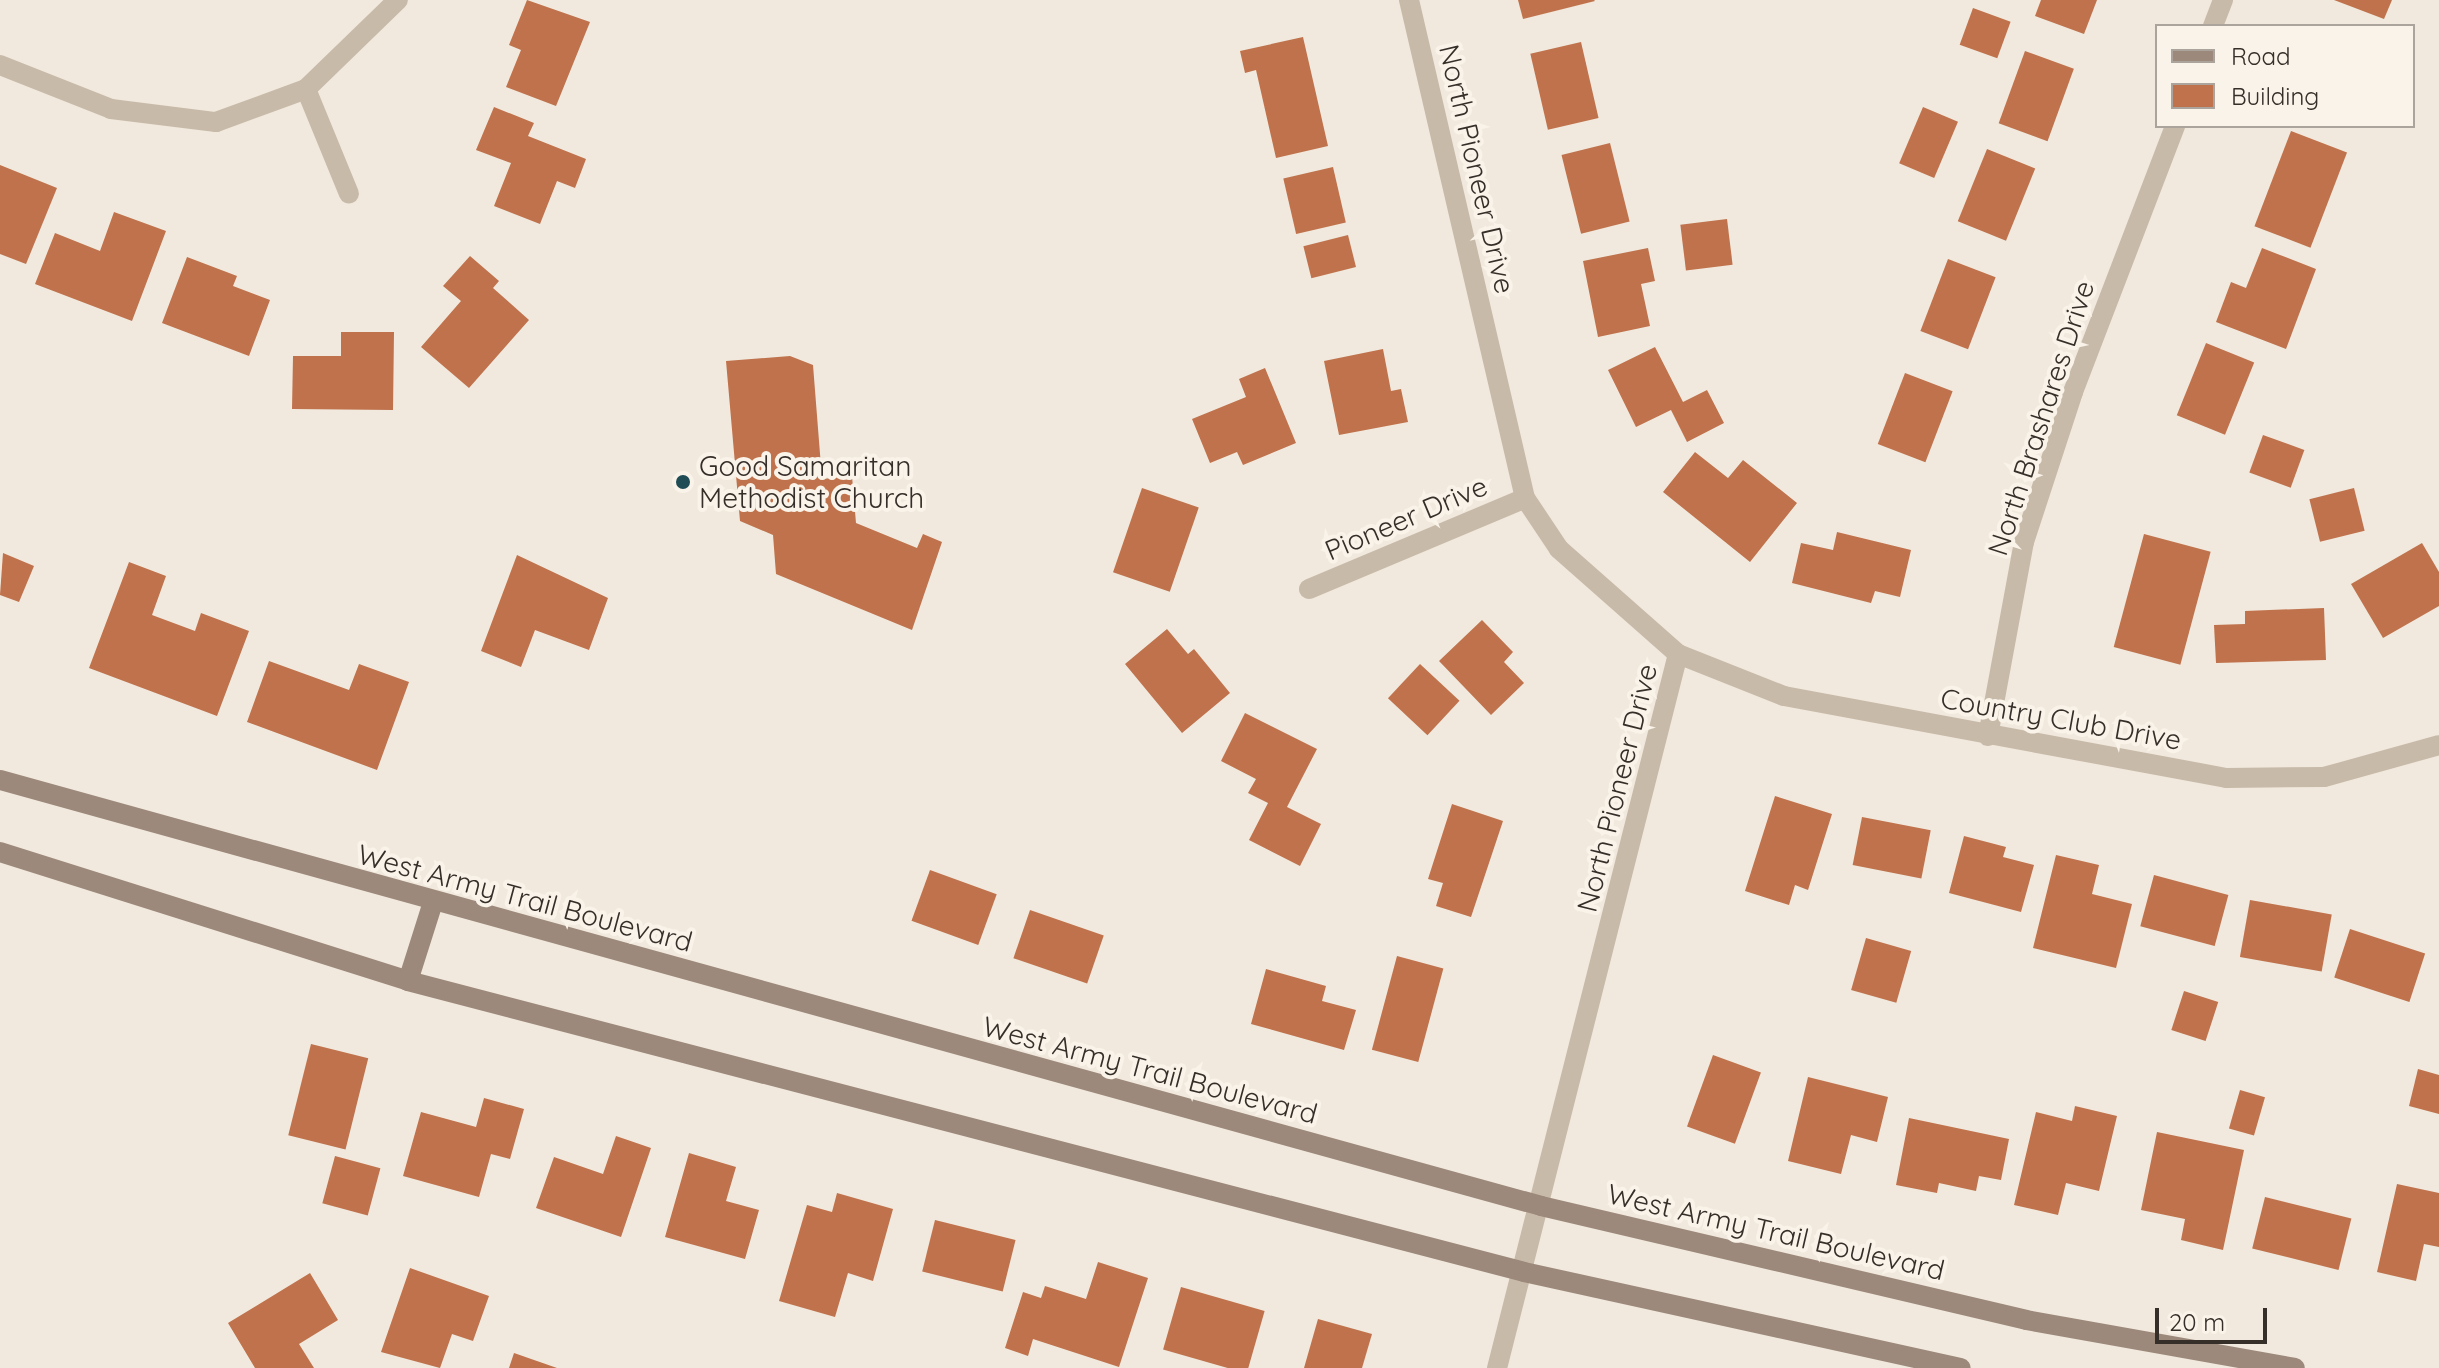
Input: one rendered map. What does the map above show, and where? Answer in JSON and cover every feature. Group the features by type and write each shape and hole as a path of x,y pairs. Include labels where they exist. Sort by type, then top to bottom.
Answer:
{"main road":[{"name":"West Army Trail Boulevard","path":"0,780 1541,1206 2026,1320 2295,1368"},
{"path":"0,852 408,981 1524,1272 1961,1368"},
{"path":"408,981 433,902"}],"street":[{"path":"0,65 111,109 216,122 306,89 398,0"},
{"name":"North Pioneer Drive","path":"1409,0 1525,498 1559,549 1678,654 1541,1206 1497,1368"},
{"path":"2214,24 2223,0"},
{"path":"306,89 349,194"},
{"name":"North Brashares Drive","path":"1988,736 2024,542 2073,392 2174,128"},
{"name":"Pioneer Drive","path":"1309,589 1525,498"},
{"name":"Country Club Drive","path":"1678,654 1784,696 2226,778 2324,777 2439,745"}],"building":[{"path":"527,0 590,22 556,106 506,87 521,50 509,45"},
{"path":"1518,0 1594,0 1595,1 1523,19"},
{"path":"2041,0 2097,0 2084,34 2035,16"},
{"path":"2334,0 2392,0 2384,19"},
{"path":"1973,8 2011,22 1997,58 1960,45"},
{"path":"1303,37 1328,146 1276,158 1256,70 1245,73 1240,51"},
{"path":"1581,42 1599,118 1548,130 1530,54"},
{"path":"2025,51 2074,69 2048,141 1999,123"},
{"path":"494,107 534,123 528,136 586,159 575,188 557,181 540,224 494,206 511,163 476,150"},
{"path":"1923,107 1958,122 1934,178 1899,163"},
{"path":"2291,131 2347,153 2310,248 2254,226"},
{"path":"1610,143 1630,222 1581,234 1561,155"},
{"path":"1987,149 2035,168 2006,241 1958,221"},
{"path":"0,165 57,188 26,264 0,254"},
{"path":"1333,167 1346,223 1296,234 1283,178"},
{"path":"114,212 166,231 132,321 35,284 55,233 100,251"},
{"path":"1727,219 1733,265 1686,270 1680,225"},
{"path":"1348,235 1356,267 1311,278 1303,246"},
{"path":"1648,248 1655,281 1641,284 1650,326 1598,337 1583,261"},
{"path":"2262,248 2316,269 2286,349 2216,322 2231,282 2246,288"},
{"path":"470,256 499,281 493,288 529,320 469,388 421,347 461,301 443,286"},
{"path":"187,257 237,276 233,286 270,300 249,356 162,323"},
{"path":"1948,259 1996,277 1968,349 1920,331"},
{"path":"341,332 394,332 393,410 292,409 293,356 341,356"},
{"path":"2206,343 2254,362 2225,435 2177,415"},
{"path":"1655,347 1683,402 1707,390 1724,423 1687,442 1671,410 1636,427 1608,370"},
{"path":"1383,349 1391,391 1401,389 1408,422 1339,435 1324,361"},
{"path":"790,356 813,365 822,479 852,476 856,523 917,548 923,534 942,542 912,630 776,574 773,535 740,521 726,361"},
{"path":"1265,368 1296,443 1243,465 1237,452 1210,463 1192,419 1246,397 1239,379"},
{"path":"1905,373 1953,391 1925,462 1878,444"},
{"path":"2263,435 2304,450 2291,488 2249,473"},
{"path":"1695,452 1728,478 1743,460 1797,503 1750,562 1663,492"},
{"path":"1142,488 1199,508 1170,592 1113,572"},
{"path":"2354,488 2365,531 2320,542 2309,499"},
{"path":"1837,532 1911,550 1900,597 1875,591 1871,603 1792,583 1801,543 1833,550"},
{"path":"2144,534 2211,552 2180,665 2114,647"},
{"path":"2422,543 2439,572 2439,606 2383,638 2351,584"},
{"path":"3,553 34,566 19,602 0,595"},
{"path":"517,555 608,598 589,650 535,630 521,667 481,651"},
{"path":"129,562 166,576 152,615 195,631 201,613 249,631 217,716 89,668"},
{"path":"2324,608 2326,660 2216,663 2214,625 2245,624 2245,611"},
{"path":"1482,620 1513,652 1504,662 1524,683 1491,715 1439,661"},
{"path":"1167,629 1188,654 1194,649 1230,693 1182,733 1125,664"},
{"path":"269,661 349,690 359,664 409,682 377,770 247,722"},
{"path":"1420,664 1459,701 1427,735 1388,698"},
{"path":"1245,713 1317,749 1287,807 1321,824 1300,866 1249,840 1268,803 1248,793 1256,779 1221,761"},
{"path":"1775,796 1832,814 1808,890 1795,885 1789,905 1745,891"},
{"path":"1452,804 1503,821 1471,917 1436,906 1443,883 1428,879"},
{"path":"1862,817 1931,830 1921,878 1853,865"},
{"path":"1964,836 2006,847 2003,857 2034,865 2021,912 1949,893"},
{"path":"2056,855 2099,865 2092,894 2132,904 2116,968 2033,948"},
{"path":"930,870 997,894 978,945 912,921"},
{"path":"2154,875 2228,895 2215,946 2140,926"},
{"path":"2250,900 2332,914 2322,972 2240,957"},
{"path":"1030,910 1104,935 1087,984 1013,958"},
{"path":"2350,929 2425,953 2409,1002 2334,978"},
{"path":"1866,938 1911,951 1896,1003 1851,990"},
{"path":"1397,956 1443,968 1418,1062 1372,1050"},
{"path":"1266,969 1326,986 1322,1001 1356,1010 1344,1050 1251,1024"},
{"path":"2184,991 2218,1002 2206,1041 2171,1030"},
{"path":"311,1044 368,1058 346,1149 288,1135"},
{"path":"1713,1055 1761,1072 1735,1144 1687,1126"},
{"path":"2418,1069 2439,1075 2439,1114 2409,1106"},
{"path":"1808,1077 1888,1097 1877,1142 1851,1135 1841,1174 1788,1161"},
{"path":"2240,1090 2265,1097 2254,1136 2229,1128"},
{"path":"484,1098 524,1109 510,1159 491,1154 479,1197 403,1176 421,1112 476,1127"},
{"path":"2075,1106 2117,1116 2099,1191 2066,1183 2058,1215 2014,1205 2036,1112 2072,1121"},
{"path":"1909,1118 2009,1139 2001,1180 1979,1176 1976,1191 1939,1183 1937,1193 1896,1185"},
{"path":"2157,1132 2244,1150 2223,1250 2181,1240 2185,1219 2141,1210"},
{"path":"616,1136 651,1148 621,1237 536,1208 554,1157 603,1174"},
{"path":"689,1153 736,1167 726,1201 759,1210 745,1259 665,1237"},
{"path":"335,1156 380,1168 368,1215 322,1203"},
{"path":"2397,1184 2439,1193 2439,1247 2424,1244 2416,1281 2377,1272"},
{"path":"837,1193 893,1209 873,1281 848,1273 835,1317 779,1301 807,1205 832,1212"},
{"path":"2265,1197 2351,1219 2339,1270 2252,1248"},
{"path":"935,1220 1016,1240 1003,1292 922,1271"},
{"path":"1098,1262 1148,1278 1119,1367 1033,1339 1028,1356 1005,1348 1023,1292 1041,1298 1045,1286 1086,1299"},
{"path":"410,1268 489,1296 473,1341 452,1334 440,1368 381,1352"},
{"path":"310,1273 338,1320 299,1344 314,1368 255,1368 228,1323"},
{"path":"1181,1287 1265,1311 1248,1368 1228,1368 1163,1349"},
{"path":"1318,1319 1372,1334 1362,1368 1304,1368"},
{"path":"514,1353 557,1368 509,1368"}],"place":[{"name":"Good Samaritan Methodist Church","path":"683,482"}]}
